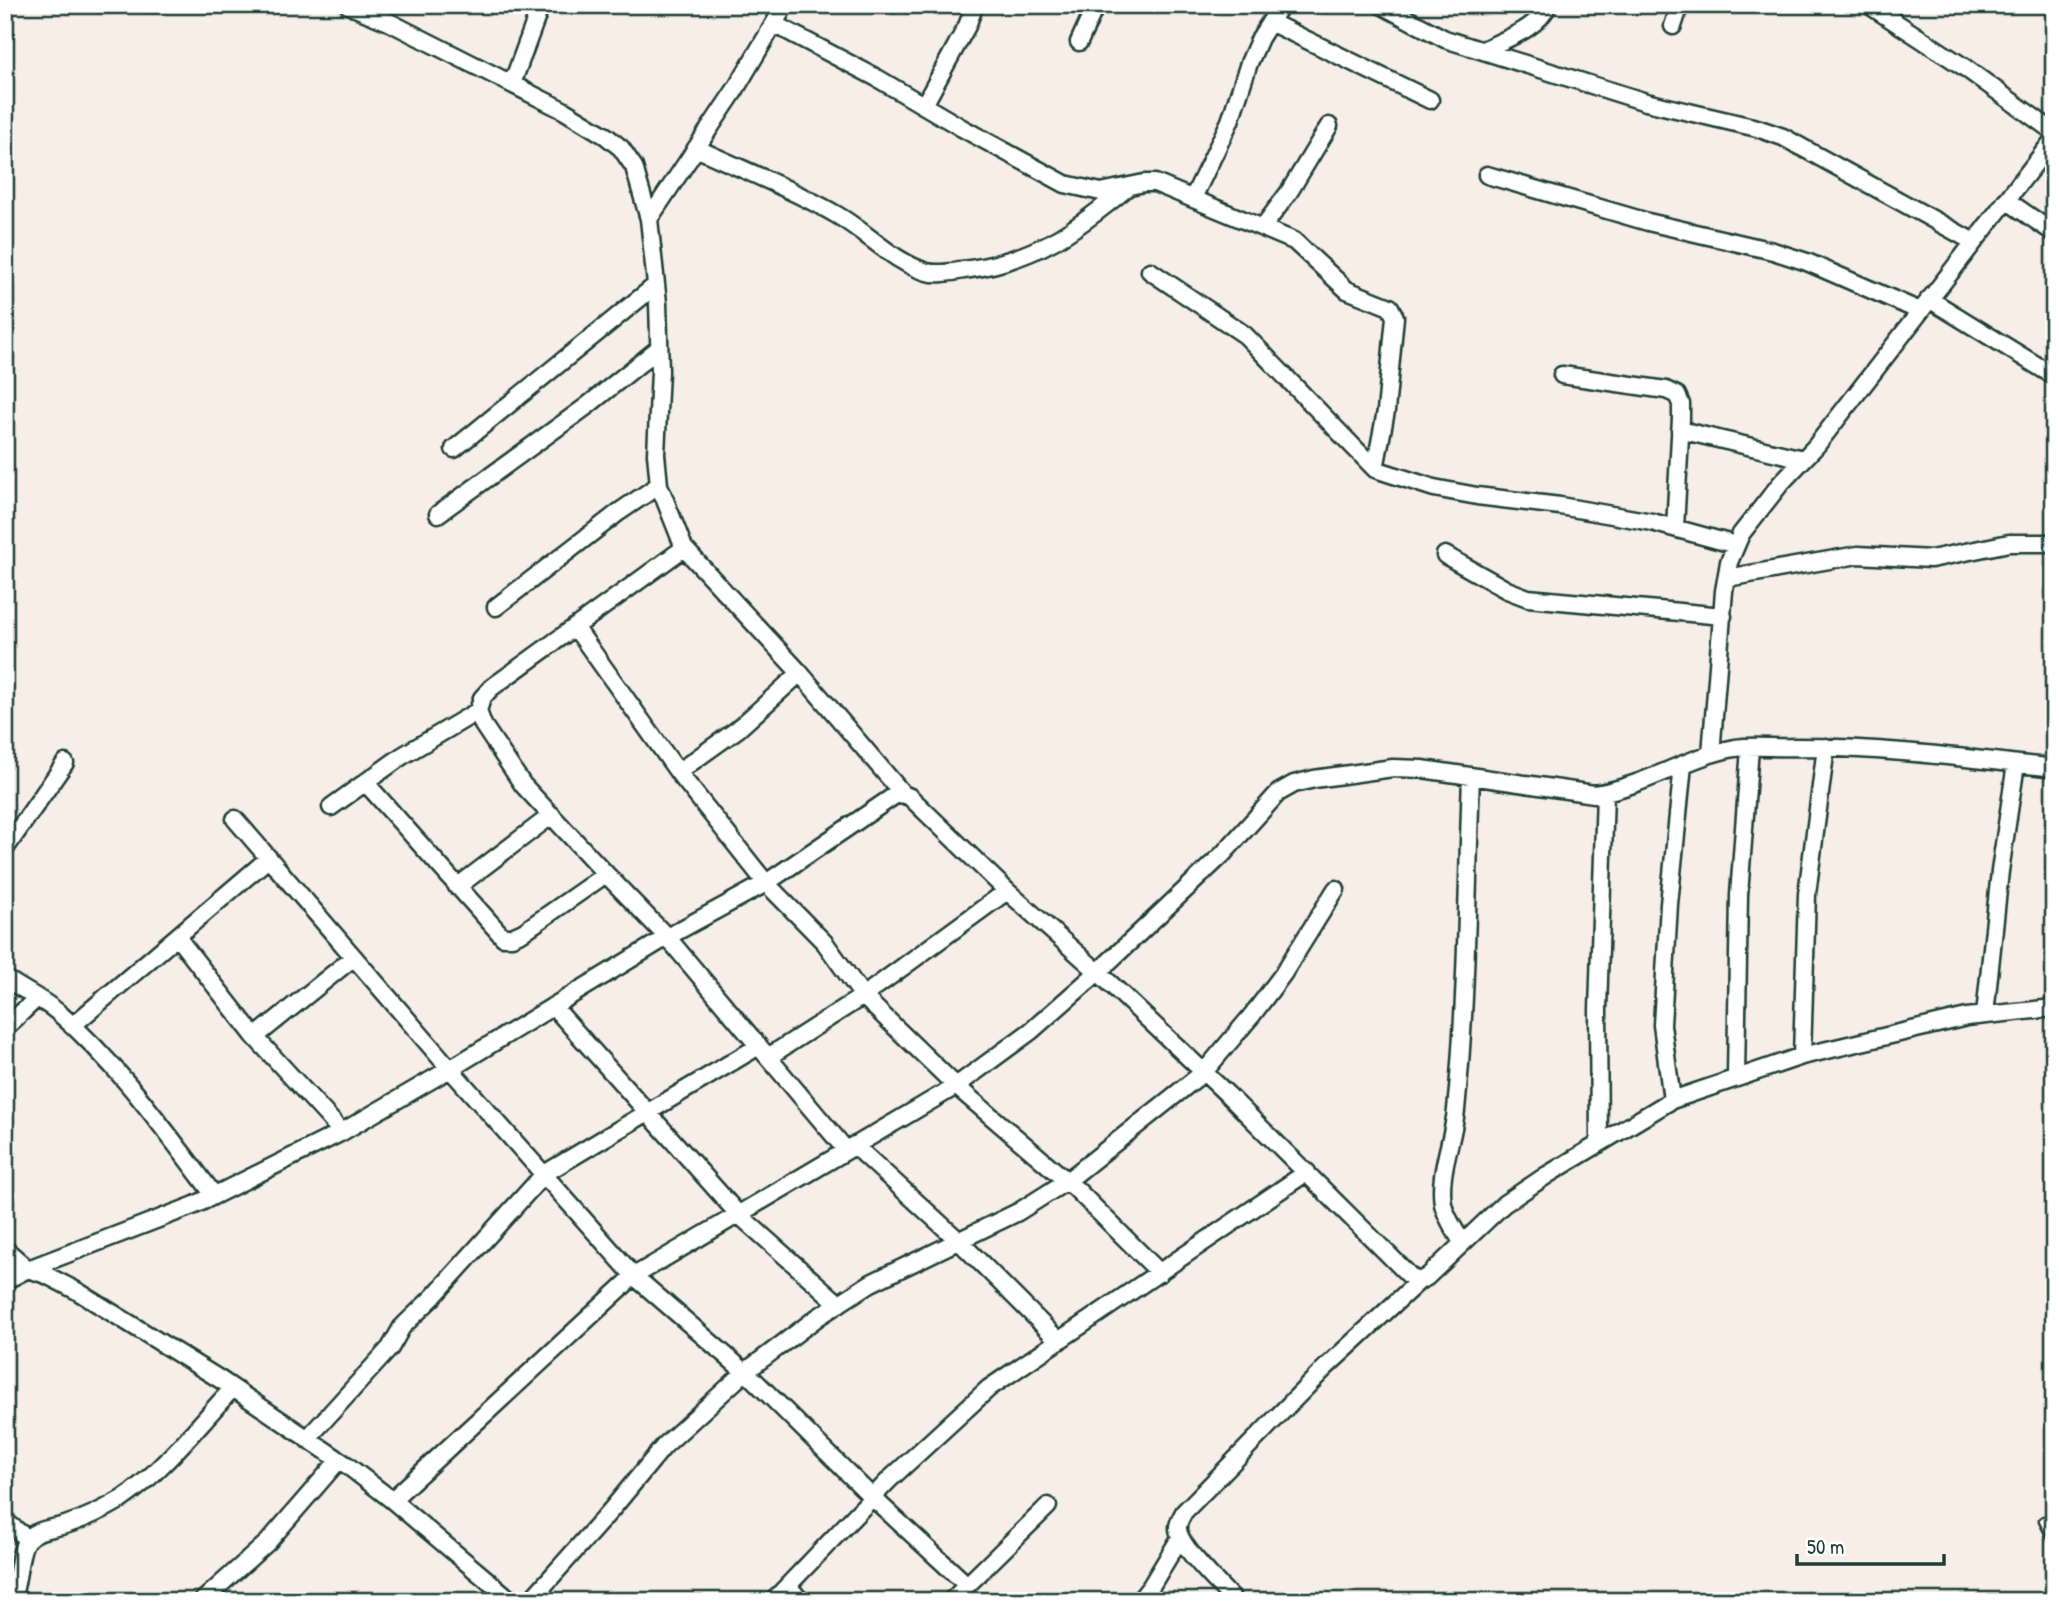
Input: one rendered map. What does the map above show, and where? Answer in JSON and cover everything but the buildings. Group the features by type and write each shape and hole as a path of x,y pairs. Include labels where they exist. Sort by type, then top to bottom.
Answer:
{"street":[{"path":"348,5 389,22 562,110 621,148 635,167 649,219 659,348 656,454 659,485 684,548 800,673 903,794 910,797 1007,891 1204,1072 1412,1279 1419,1281"},
{"path":"512,84 541,5"},
{"path":"649,219 735,90 785,5"},
{"path":"923,105 967,26 975,5"},
{"path":"1079,41 1096,5"},
{"path":"1193,198 1230,121 1249,63 1281,5"},
{"path":"1381,5 1445,39 1646,102 1757,128 1783,137 1974,242"},
{"path":"1483,50 1528,27 1549,5"},
{"path":"1673,26 1680,5"},
{"path":"1869,5 1964,67 2054,132"},
{"path":"1270,22 1430,100"},
{"path":"774,24 877,78 1065,184 1101,192 1155,183 1294,241 1348,290 1382,303 1394,311 1386,411 1376,469"},
{"path":"1262,227 1289,192 1329,126"},
{"path":"1712,754 1729,562 1741,534 2054,139"},
{"path":"696,148 836,215 896,256 929,272 943,273 995,266 1018,258 1065,237 1131,185"},
{"path":"1487,175 1648,222 1773,251 1807,262 1924,305 2054,376"},
{"path":"2006,200 2054,233"},
{"path":"1150,271 1245,335 1376,469 1434,488 1560,506 1675,528 1736,545"},
{"path":"454,449 656,285"},
{"path":"439,514 587,406 659,348"},
{"path":"1562,375 1666,390 1677,395 1681,404 1675,528"},
{"path":"1680,430 1803,459"},
{"path":"496,607 618,512 659,485"},
{"path":"1727,578 1858,555 1931,559 2010,543 2054,542"},
{"path":"684,548 491,688 482,698 478,711 483,725 523,785 667,937 763,1052 850,1148 958,1240 1059,1341"},
{"path":"1445,555 1507,590 1528,598 1723,616"},
{"path":"575,627 678,772 766,883 825,943 863,996 956,1086 1066,1181 1160,1273"},
{"path":"678,772 738,729 800,673"},
{"path":"331,807 402,756 478,711"},
{"path":"1802,1056 1807,894 1826,747"},
{"path":"392,1500 634,1276 956,1086 1031,1031 1223,854 1278,793 1294,784 1394,768 1422,769 1594,794 1615,792 1712,754 1738,748 1826,747 1942,755 2054,768"},
{"path":"1735,1077 1740,895 1750,748"},
{"path":"5,849 65,763"},
{"path":"1985,1015 2000,871 2016,764"},
{"path":"1672,1100 1662,1024 1669,904 1683,765"},
{"path":"1462,1242 1447,1216 1442,1181 1456,1110 1465,963 1471,776"},
{"path":"365,782 503,937 512,937 606,874"},
{"path":"1599,1144 1598,1010 1605,793"},
{"path":"5,1280 195,1205 342,1132 667,937 766,883 894,796 903,794"},
{"path":"457,887 552,815"},
{"path":"235,819 450,1069 634,1276 745,1372 873,1498 967,1585"},
{"path":"72,1026 269,858"},
{"path":"530,1601 664,1446 745,1372 871,1283 1018,1212 1066,1181 1204,1072 1254,1014 1283,974 1336,889"},
{"path":"307,1439 390,1348 402,1327 432,1298 544,1174 646,1114 863,996 1007,891"},
{"path":"177,937 254,1037 342,1132"},
{"path":"254,1037 354,957"},
{"path":"5,978 58,1012 97,1049 139,1096 215,1195"},
{"path":"5,1028 36,999"},
{"path":"553,1006 646,1114 738,1214 839,1304"},
{"path":"1234,1601 1187,1550 1180,1538 1178,1525 1184,1512 1326,1367 1504,1204 1672,1100 1735,1077 1802,1056 1967,1017 2054,1008"},
{"path":"773,1601 873,1498 989,1388 1307,1172"},
{"path":"5,1250 28,1269 47,1275 78,1292 233,1388 339,1460 392,1500 512,1601"},
{"path":"11,1601 17,1588 22,1549 28,1539 44,1530 101,1511 142,1485 233,1388"},
{"path":"202,1601 268,1542 339,1460"},
{"path":"951,1601 1048,1506"},
{"path":"5,1521 28,1539"},
{"path":"1139,1601 1152,1586 1180,1538"},
{"path":"788,1586 801,1601"}],"lane":[{"path":"2043,1521 2054,1540"}]}
